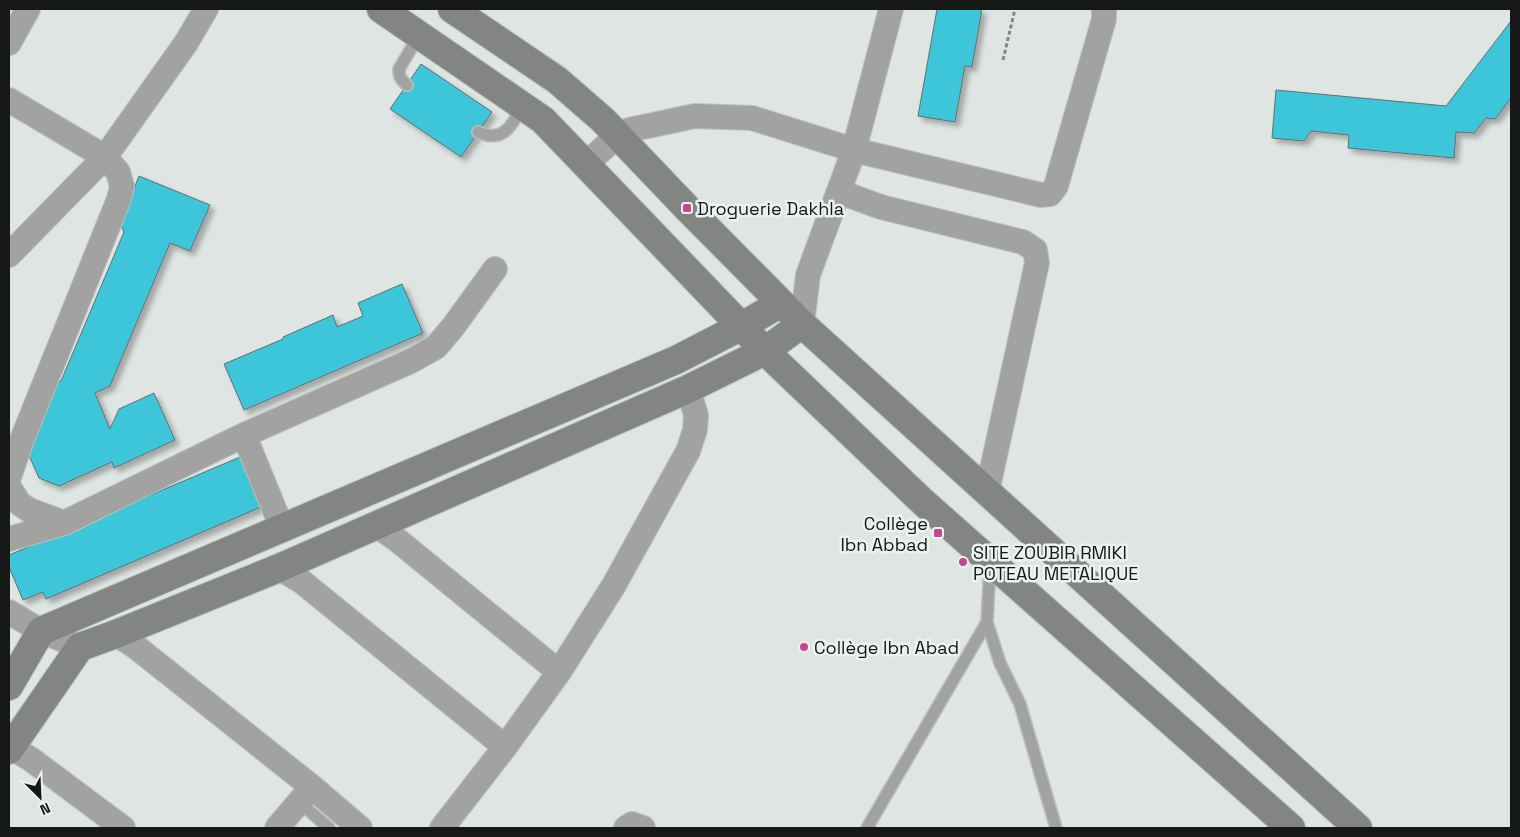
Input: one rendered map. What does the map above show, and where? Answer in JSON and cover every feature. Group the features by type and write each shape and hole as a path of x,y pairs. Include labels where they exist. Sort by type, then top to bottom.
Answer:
{"main road":[{"path":"381,9 543,120 765,351 924,502 1291,828"},
{"path":"452,9 557,80 618,135 802,324 1358,828"},
{"path":"9,686 41,631 676,360 742,326 781,303"},
{"path":"10,749 80,646 116,634 279,568 688,388 765,351 802,324"}],"street":[{"path":"9,43 28,9"},
{"path":"9,255 105,157 186,43 206,9"},
{"path":"802,324 808,275 854,150 891,9"},
{"path":"586,164 618,135 629,130 695,116 752,118 854,150 1041,194 1050,194 1056,186 1104,19 1104,9"},
{"path":"9,100 105,157 118,172 122,186 119,199 16,444 9,477"},
{"path":"840,192 882,207 1023,242 1035,250 1037,263 987,492"},
{"path":"9,539 64,523 244,435 411,361 436,347 495,269"},
{"path":"781,303 808,275"},
{"path":"442,828 505,747 559,672 614,585 688,451 695,430 696,415 688,388"},
{"path":"244,435 282,528"},
{"path":"9,487 19,503 29,510 64,523"},
{"path":"376,525 396,539 559,672"},
{"path":"279,568 301,582 505,747"},
{"path":"9,612 41,631 80,646"},
{"path":"116,634 136,647 306,795 360,828"},
{"path":"10,749 32,760 122,828"},
{"path":"277,828 306,795"}],"lane":[{"path":"407,85 399,76 399,69 419,35"},
{"path":"478,132 489,136 498,136 505,132 511,126 523,106"},
{"path":"990,561 987,622 1000,663 1020,704 1056,828"},
{"path":"867,828 987,622"},
{"path":"306,795 329,828"}],"path":[{"path":"1003,60 1015,9"}],"building":[{"path":"937,9 982,9 972,67 965,66 955,122 918,116"},
{"path":"1511,21 1511,98 1495,119 1486,118 1474,133 1456,132 1454,158 1348,148 1349,135 1311,131 1304,141 1272,138 1276,90 1446,106"},
{"path":"421,64 492,112 461,157 390,109"},
{"path":"139,176 210,205 190,251 170,243 110,386 95,393 110,429 119,409 154,393 175,440 114,468 112,462 59,486 39,478 27,451 55,384 61,381 124,232 120,224"},
{"path":"402,284 423,333 244,410 224,364 333,315 337,327 363,316 358,303"},
{"path":"240,457 261,507 46,599 43,592 23,600 9,567 9,555"}],"place":[{"name":"Droguerie Dakhla","path":"687,208"},
{"name":"Collège Ibn Abbad","path":"938,533"},
{"name":"SITE ZOUBIR RMIKI POTEAU METALIQUE","path":"963,562"},
{"name":"Collège Ibn Abad","path":"804,647"}]}
